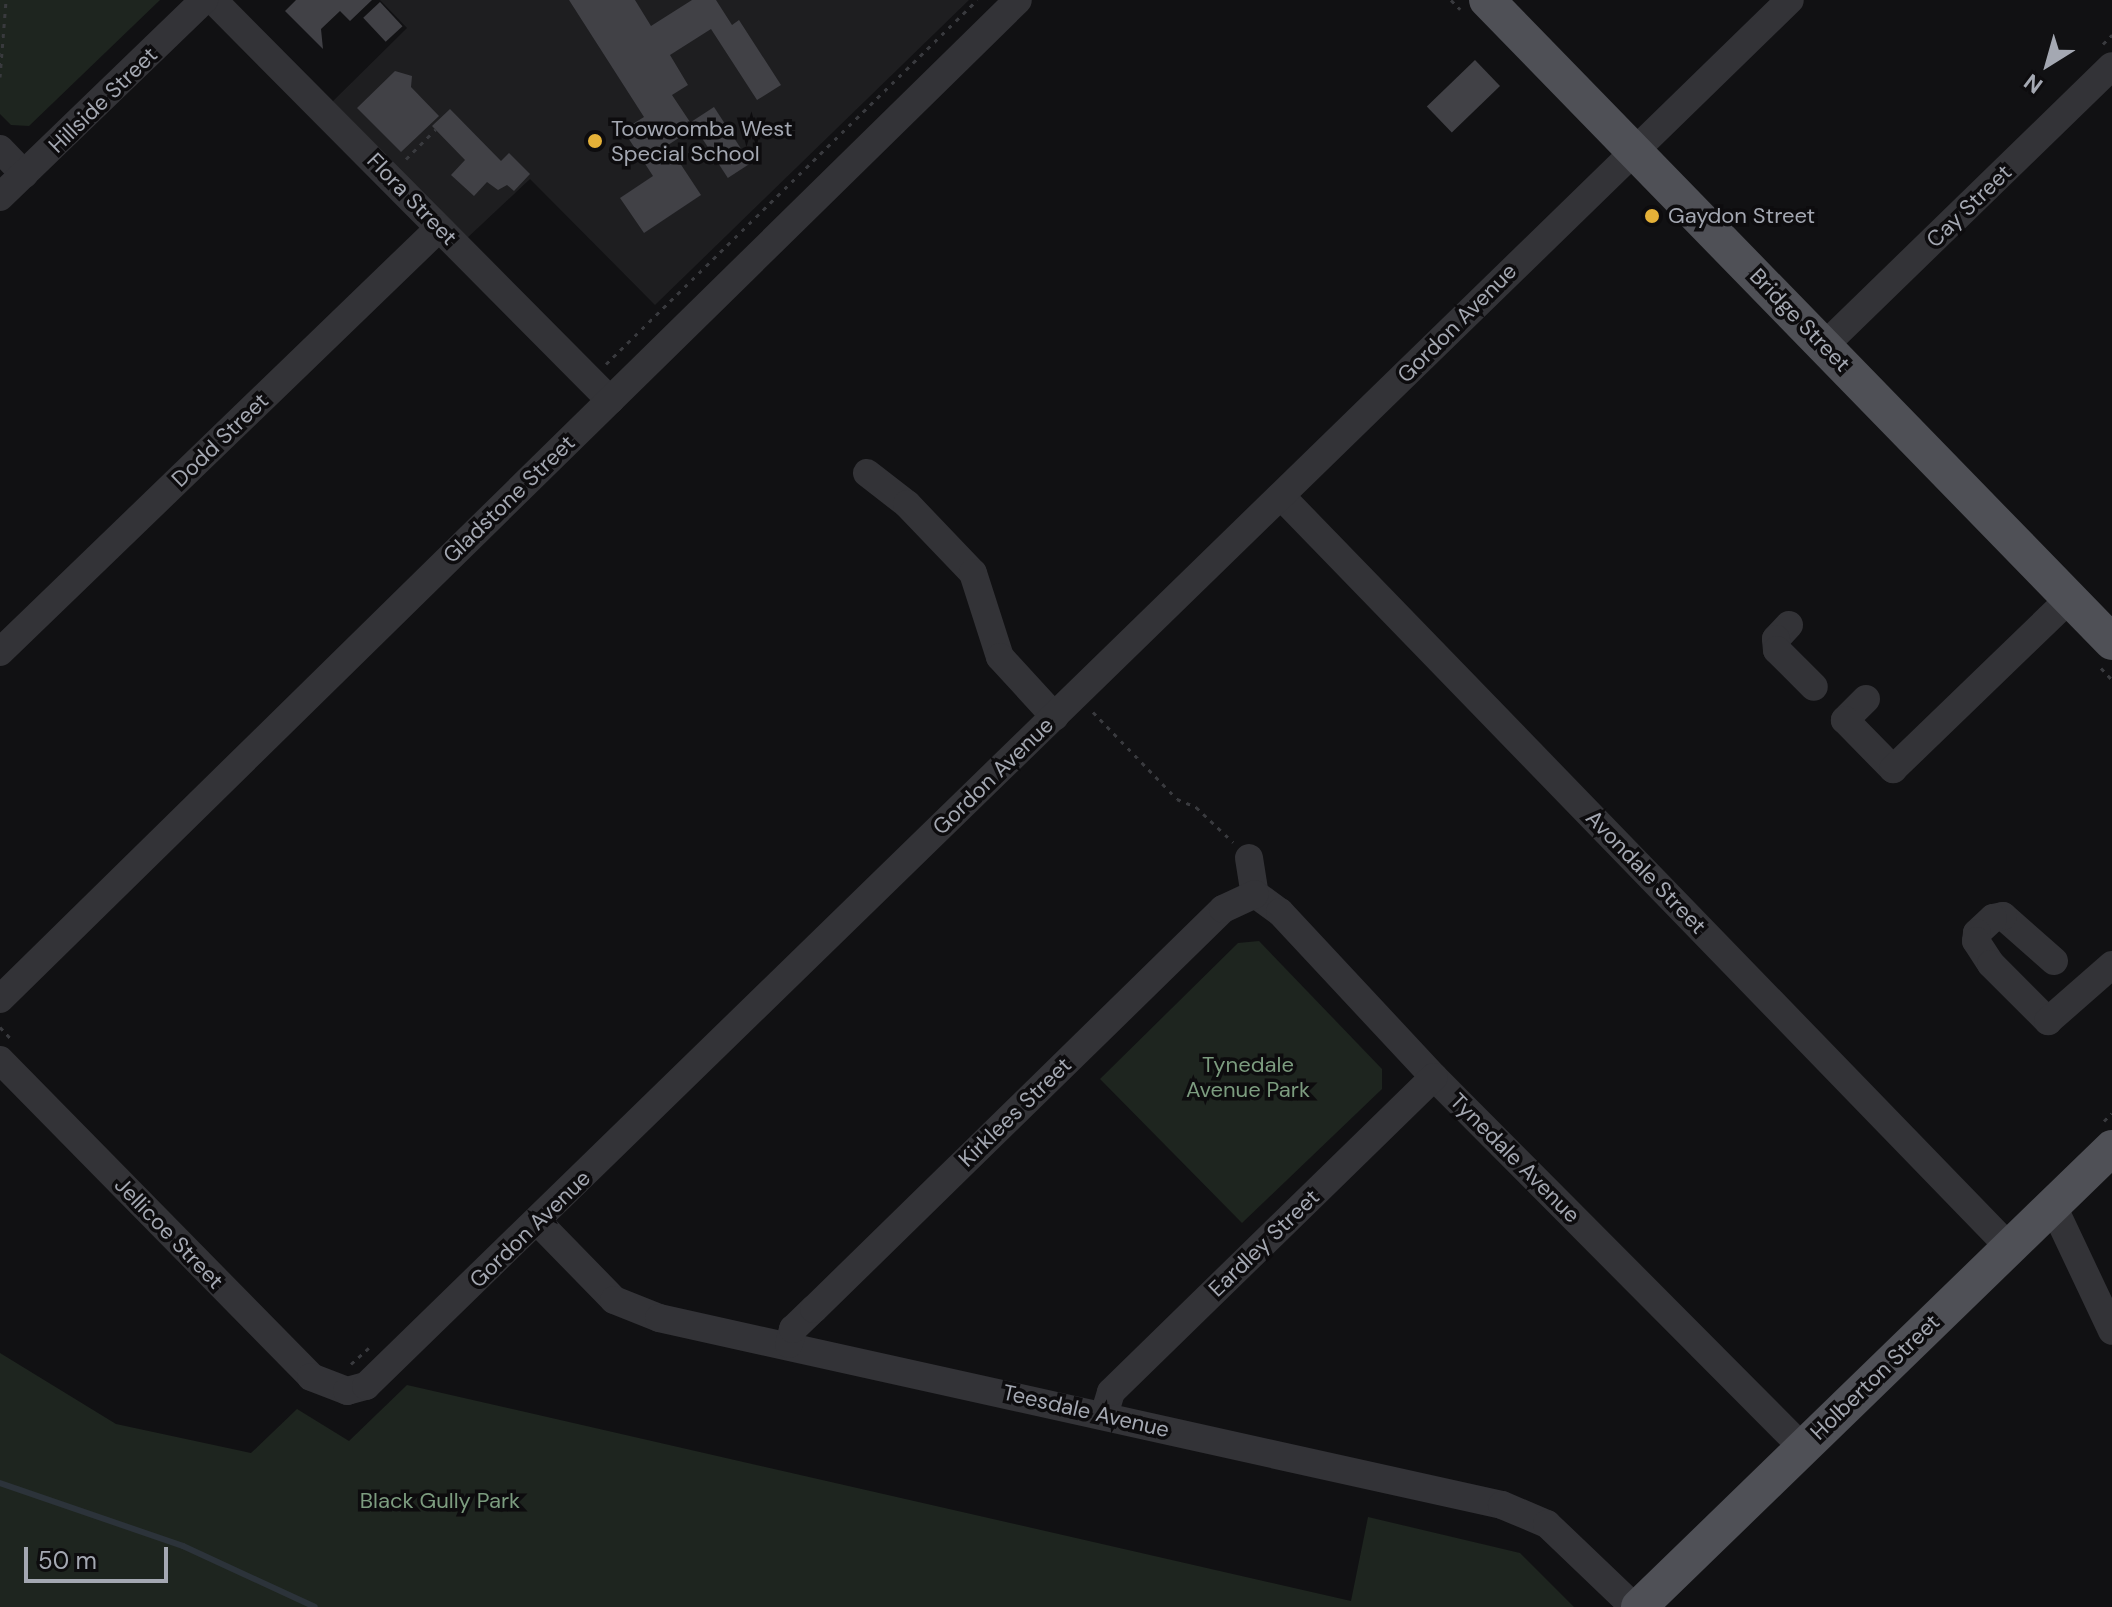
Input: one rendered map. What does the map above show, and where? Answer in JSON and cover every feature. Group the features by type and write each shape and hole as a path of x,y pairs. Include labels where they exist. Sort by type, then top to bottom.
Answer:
{"main road":[{"name":"Bridge Street","path":"1487,0 2069,599 2109,632"},
{"name":"Holberton Street","path":"1636,1607 2112,1148"}],"street":[{"name":"Hillside Street","path":"0,197 204,0"},
{"name":"Flora Street","path":"213,0 610,400"},
{"name":"Gladstone Street","path":"0,999 1018,0"},
{"path":"1633,150 1790,0"},
{"name":"Cay Street","path":"1825,345 2112,66"},
{"path":"0,149 24,174"},
{"name":"Gordon Avenue","path":"347,1391 366,1386 537,1221 1633,150"},
{"name":"Dodd Street","path":"0,652 439,228"},
{"path":"867,473 907,504 973,573 1000,657 1055,717"},
{"name":"Avondale Street","path":"1281,496 2010,1248"},
{"path":"1789,625 1776,639 1777,650 1821,680 1845,720 1893,769 2069,599"},
{"path":"1845,720 1866,699"},
{"path":"1249,858 1255,894"},
{"name":"Tynedale Avenue","path":"1255,894 1280,912 1434,1077 1802,1447"},
{"name":"Kirklees Street","path":"789,1344 803,1319 1211,920 1255,894"},
{"path":"2054,961 2003,916 1993,918 1977,933 1976,941 1991,964 2048,1021 2112,965"},
{"name":"Jellicoe Street","path":"0,1060 311,1377 347,1391"},
{"name":"Eardley Street","path":"1104,1415 1111,1392 1434,1077"},
{"path":"2053,1206 2112,1331"},
{"name":"Teesdale Avenue","path":"537,1221 614,1300 659,1318 789,1344 1502,1505 1547,1524 1636,1607"}],"path":[{"path":"0,77 6,34 6,0"},
{"path":"590,380 977,0"},
{"path":"0,35 6,34"},
{"path":"389,176 436,129"},
{"path":"1076,695 1177,799 1196,807 1249,858"}],"shaded area":[{"name":"Toowoomba West Special School","path":"380,0 969,0 655,305 530,179 465,240 330,104 407,28"}],"green space":[{"path":"0,0 160,0 29,126 11,125 0,114"},
{"name":"Tynedale Avenue Park","path":"1259,941 1382,1069 1382,1089 1242,1223 1100,1079 1238,943"},
{"name":"Black Gully Park","path":"0,1353 116,1424 251,1453 297,1409 349,1441 407,1385 1351,1601 1368,1517 1520,1553 1574,1607 0,1607"}],"building":[{"path":"296,0 372,0 350,21 340,11 321,29 323,49 285,11"},
{"path":"569,0 635,0 651,26 692,0 716,0 732,25 739,20 781,85 757,100 711,29 670,55 688,85 672,95 694,128 668,145 701,195 644,233 620,198 653,176 623,130 644,117"},
{"path":"380,2 403,26 386,42 363,18"},
{"path":"1475,60 1500,86 1452,132 1427,107"},
{"path":"395,71 412,76 411,87 439,116 401,152 357,108"},
{"path":"714,107 750,163 728,178 691,122"},
{"path":"450,109 501,161 509,153 530,174 514,191 507,185 498,190 487,182 474,196 451,175 465,160 432,126"}],"waterway":[{"path":"0,1483 183,1546 315,1607"}],"place":[{"name":"Toowoomba West Special School","path":"595,141"},
{"name":"Gaydon Street","path":"1652,216"}]}
